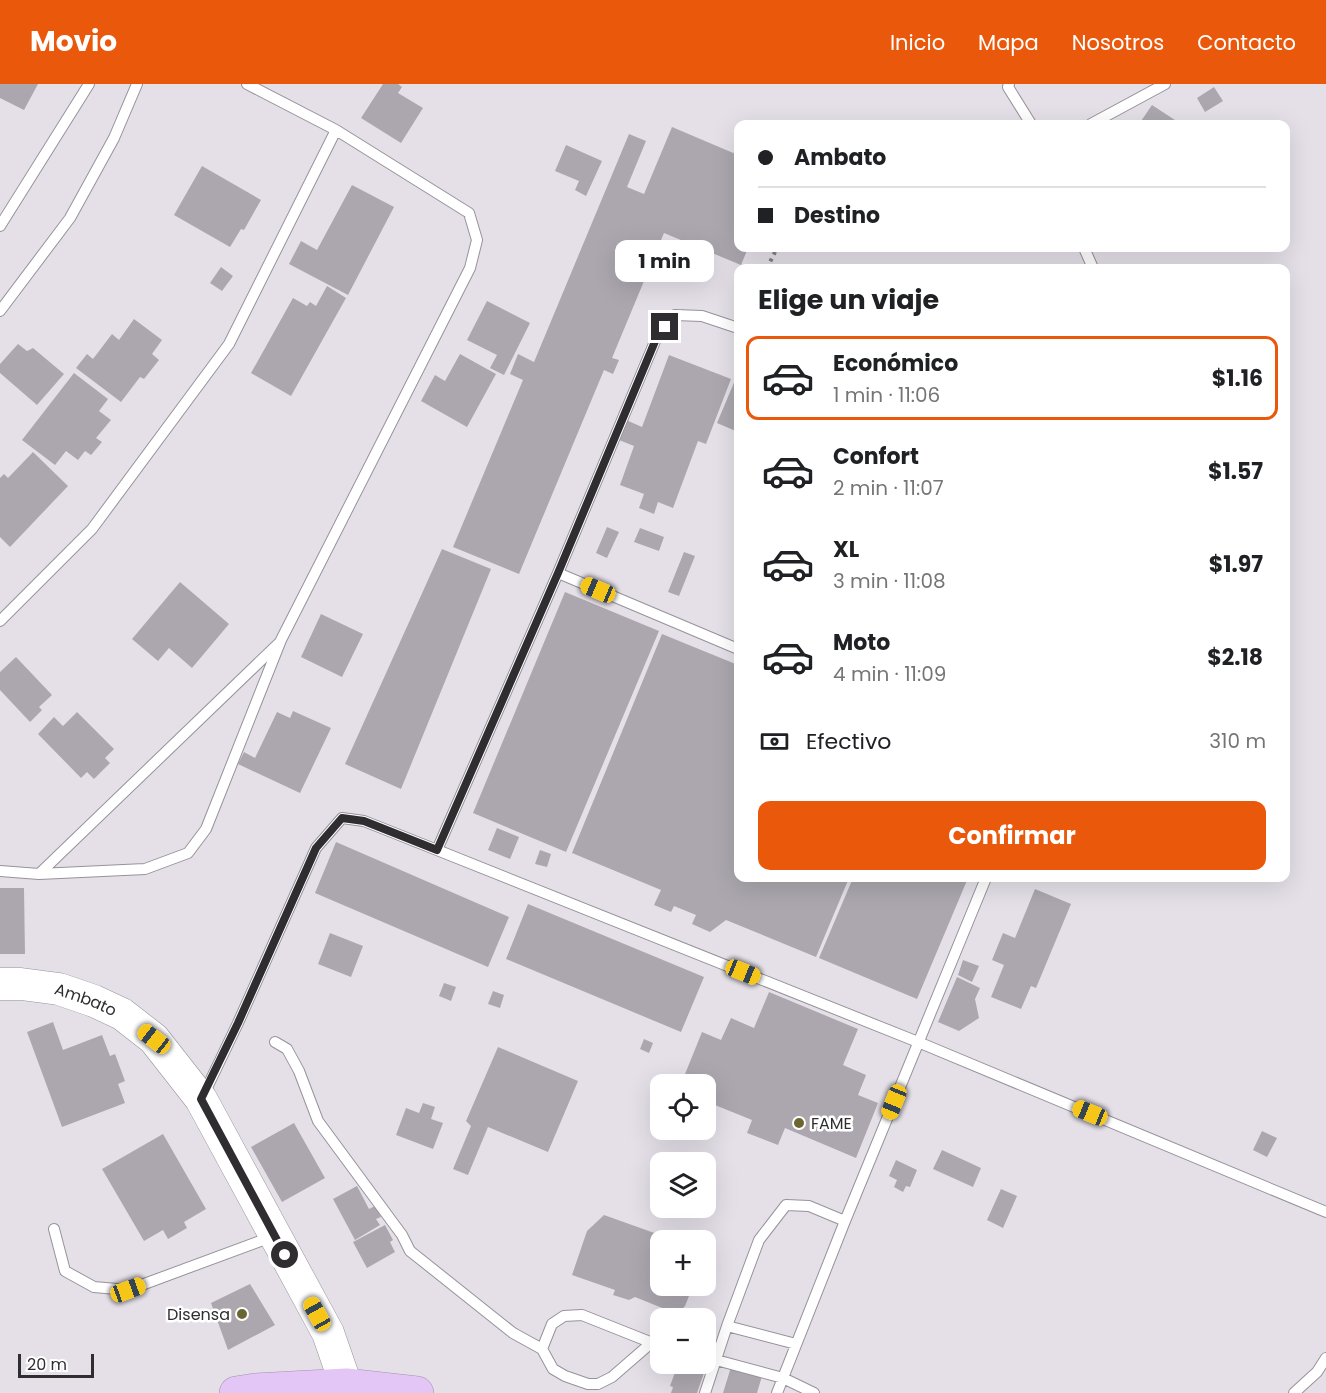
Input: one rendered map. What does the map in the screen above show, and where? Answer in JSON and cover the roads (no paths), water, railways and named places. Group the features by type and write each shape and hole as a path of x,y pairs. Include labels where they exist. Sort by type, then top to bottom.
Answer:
{"highway":[{"path":"236,1393 255,1390 346,1389 417,1393"}],"street":[{"name":"Ambato","path":"0,984 59,989 94,1001 122,1014 154,1039 201,1099 328,1333 346,1389"}],"lane":[{"path":"0,226 89,84"},
{"path":"0,311 70,218 114,138 137,84"},
{"path":"0,871 39,874 145,869 188,853 206,829 281,640 470,268 477,240 469,213 336,130 247,84"},
{"path":"1009,84 1008,87 1029,120"},
{"path":"1098,120 1165,84"},
{"path":"0,621 92,529 230,344 336,130"},
{"path":"437,850 558,573 656,339 675,315 702,316 734,327"},
{"path":"558,573 734,647"},
{"path":"39,874 281,640"},
{"path":"201,1099 238,1023 316,848 342,818 364,821 918,1042 1326,1212"},
{"path":"777,1393 984,882"},
{"path":"275,1042 287,1049 318,1121 402,1235 410,1251 513,1333 542,1349 553,1369 588,1384 598,1384 612,1377 650,1349"},
{"path":"716,1347 727,1326 759,1240 786,1205 808,1206 845,1221"},
{"path":"54,1229 65,1271 93,1287 128,1290 274,1236"},
{"path":"542,1349 552,1323 564,1316 582,1315 650,1343"},
{"path":"727,1326 796,1344"},
{"path":"1295,1393 1317,1372 1326,1358"},
{"path":"716,1360 783,1378 814,1393"},
{"path":"705,1393 708,1374"}],"place":[{"name":"FAME","path":"799,1123"},
{"name":"Disensa","path":"242,1314"}]}
